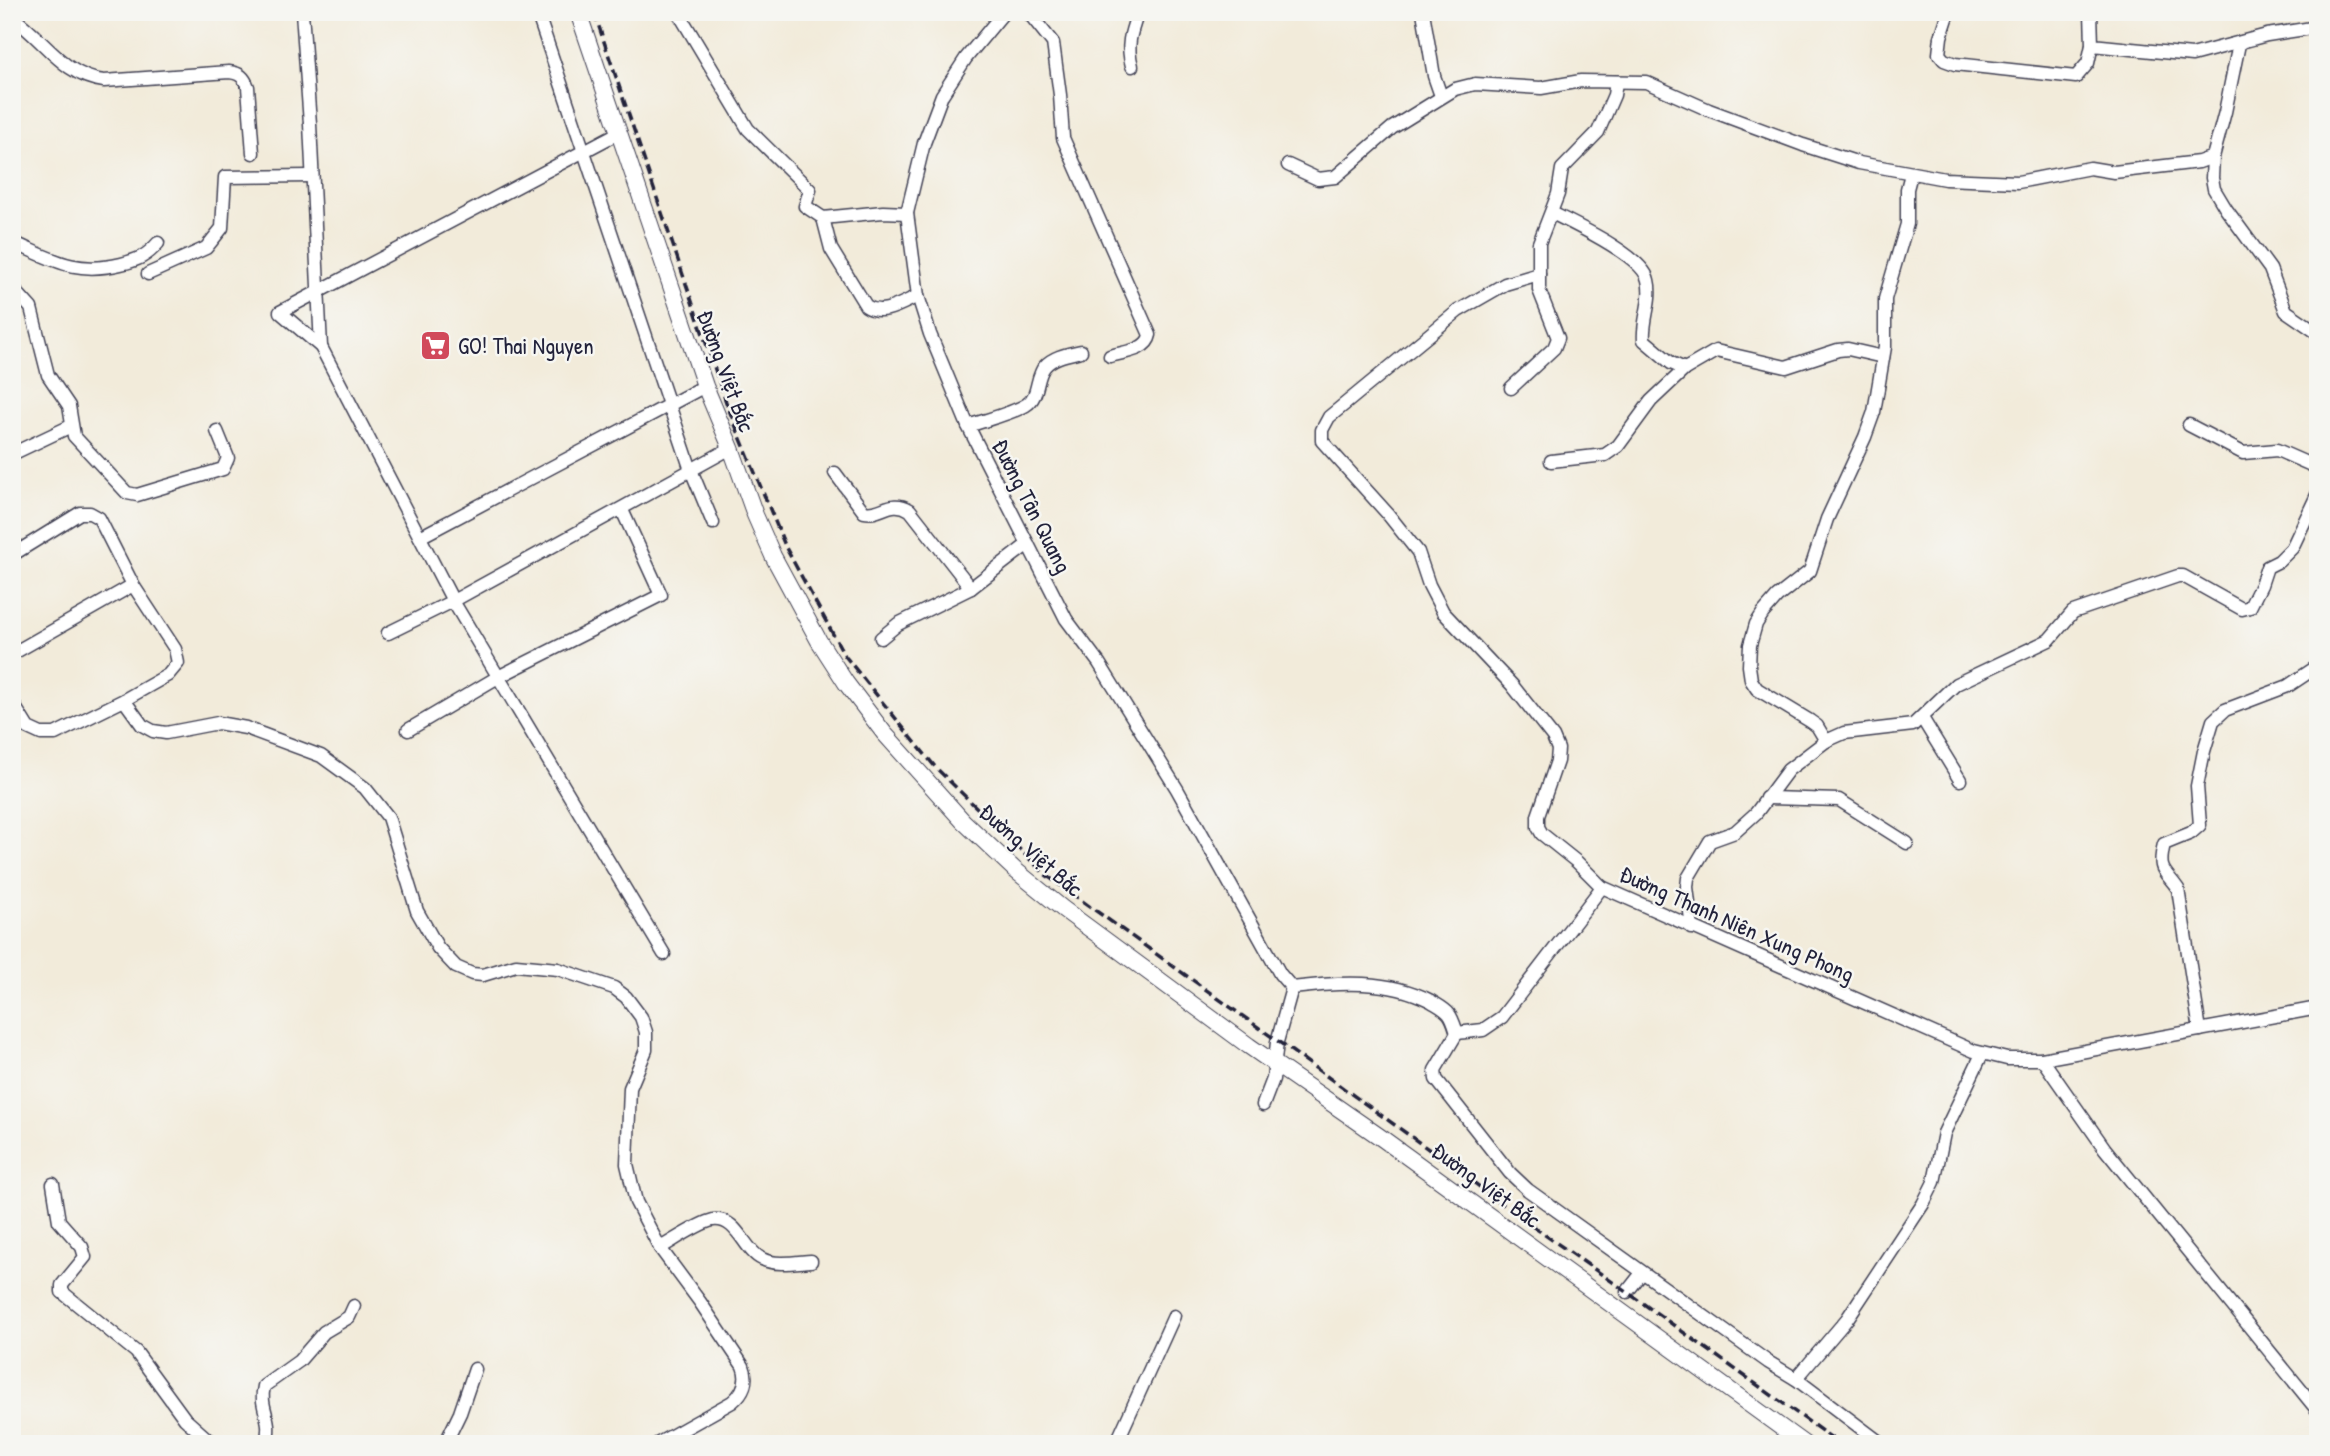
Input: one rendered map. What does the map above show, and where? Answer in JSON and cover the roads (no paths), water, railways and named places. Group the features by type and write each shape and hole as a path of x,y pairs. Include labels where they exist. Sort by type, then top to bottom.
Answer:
{"main road":[{"name":"Đường Việt Bắc","path":"578,12 705,386 755,515 773,556 819,640 846,683 884,733 963,821 1063,909 1804,1444"}],"street":[{"path":"302,12 321,347"},
{"path":"537,12 691,470 713,523"},
{"path":"678,12 744,124 810,190 805,206 823,218 907,212"},
{"name":"Đường Tân Quang","path":"1004,12 966,58 942,95 924,143 907,212 918,296 930,334 968,426 1066,619 1100,663 1170,777 1280,974 1292,988"},
{"path":"1028,12 1053,43 1063,138 1150,335 1144,346 1110,356"},
{"path":"1132,66 1128,52 1129,38 1138,12"},
{"path":"1423,12 1434,76 1441,96"},
{"path":"1949,12 1941,37 1940,54 1944,60 1955,64 2076,77 2088,63 2092,45 2091,12"},
{"path":"12,17 24,25 69,69 91,79 104,81 237,73 244,78 248,87 253,153"},
{"path":"2092,45 2192,55 2267,35 2318,27"},
{"path":"2239,44 2213,157 2214,189 2270,269 2286,311 2318,333"},
{"path":"1287,165 1318,179 1335,177 1392,128 1455,89 1475,84 1541,88 1574,81 1654,84 1709,110 1803,145 1859,163 1945,179 2018,182 2090,168 2114,172 2199,162 2213,157"},
{"path":"1511,388 1554,348 1558,338 1540,296 1539,243 1558,194 1562,169 1598,132 1614,95 1616,82"},
{"path":"620,132 279,312 321,347 453,601 663,954"},
{"path":"1826,741 1817,726 1757,689 1751,680 1750,645 1756,624 1763,613 1777,597 1810,571 1827,519 1874,412 1883,357 1885,299 1907,224 1907,189 1911,174"},
{"path":"148,274 206,248 222,228 225,177 312,176"},
{"path":"1552,213 1606,240 1644,271 1648,280 1649,298 1644,340 1676,367 1685,369"},
{"path":"823,218 831,249 866,306 874,312 883,311 918,296"},
{"path":"12,242 66,266 88,269 110,267 143,258 158,243"},
{"path":"1539,274 1505,284 1458,311 1329,418 1322,430 1322,441 1388,513 1418,552 1429,585 1443,612 1512,685 1553,737 1558,749 1557,761 1538,816 1538,827 1542,834 1577,862 1602,887"},
{"path":"12,287 31,309 48,376 69,406 71,426 78,442 131,495 223,469 228,458 217,431"},
{"path":"1551,461 1605,455 1618,446 1651,401 1685,369 1716,351 1786,368 1839,350 1848,349 1883,357"},
{"path":"968,426 1027,404 1037,390 1040,374 1046,364 1060,356 1081,351"},
{"path":"420,537 705,386"},
{"path":"2189,425 2243,453 2277,450 2317,464"},
{"path":"12,454 71,426"},
{"path":"388,633 622,510 731,448"},
{"path":"835,473 864,512 874,513 895,505 910,510 971,588"},
{"path":"1692,928 1688,878 1710,841 1735,832 1756,813 1788,770 1826,741 1843,733 1913,725 1956,684 2049,640 2073,612 2178,576 2183,576 2242,609 2250,607 2267,566 2280,561 2294,544 2318,493"},
{"path":"408,730 498,677 661,595 622,510"},
{"path":"12,555 80,513 90,513 99,518 133,585 175,649 178,663 168,675 55,734 41,734 29,728 12,702"},
{"path":"881,638 898,624 971,588 1028,544"},
{"path":"12,654 133,585"},
{"path":"2200,1030 2178,889 2164,875 2162,869 2164,844 2191,833 2200,825 2197,786 2213,721 2225,710 2288,685 2318,666"},
{"path":"124,700 142,725 153,731 166,733 218,723 246,728 321,757 365,788 387,817 417,911 438,948 456,967 472,974 483,975 522,964 558,969 614,988 626,997 644,1023 646,1043 630,1088 627,1164 636,1202 660,1248 743,1366 746,1377 739,1396 732,1402 657,1444"},
{"path":"1922,718 1959,780"},
{"path":"1766,798 1839,800 1907,843"},
{"name":"Đường Thanh Niên Xung Phong","path":"1457,1034 1483,1030 1502,1017 1602,887 1982,1054 2007,1059 2042,1059 2318,1008"},
{"path":"1263,1105 1273,1079 1277,1042 1292,988 1328,984 1383,985 1410,991 1441,1007 1449,1014 1457,1034 1435,1070 1436,1079 1510,1173 1528,1190 1882,1444"},
{"path":"1796,1380 1847,1319 1923,1204 1934,1182 1944,1133 1982,1054"},
{"path":"2042,1059 2105,1149 2318,1411"},
{"path":"53,1184 59,1221 82,1247 85,1257 62,1285 62,1292 136,1353 177,1410 213,1444"},
{"path":"660,1248 709,1222 719,1220 732,1226 761,1259 787,1263 811,1261"},
{"path":"1627,1292 1642,1273"},
{"path":"265,1444 270,1428 263,1402 264,1386 299,1361 324,1332 349,1317 354,1306"},
{"path":"1116,1444 1174,1316"},
{"path":"445,1444 460,1413 475,1368"}],"railway":[{"path":"594,12 727,405 786,548 845,656 936,768 1046,875 1525,1221 1840,1444"}],"place":[{"name":"GO! Thai Nguyen","path":"435,346"}]}
